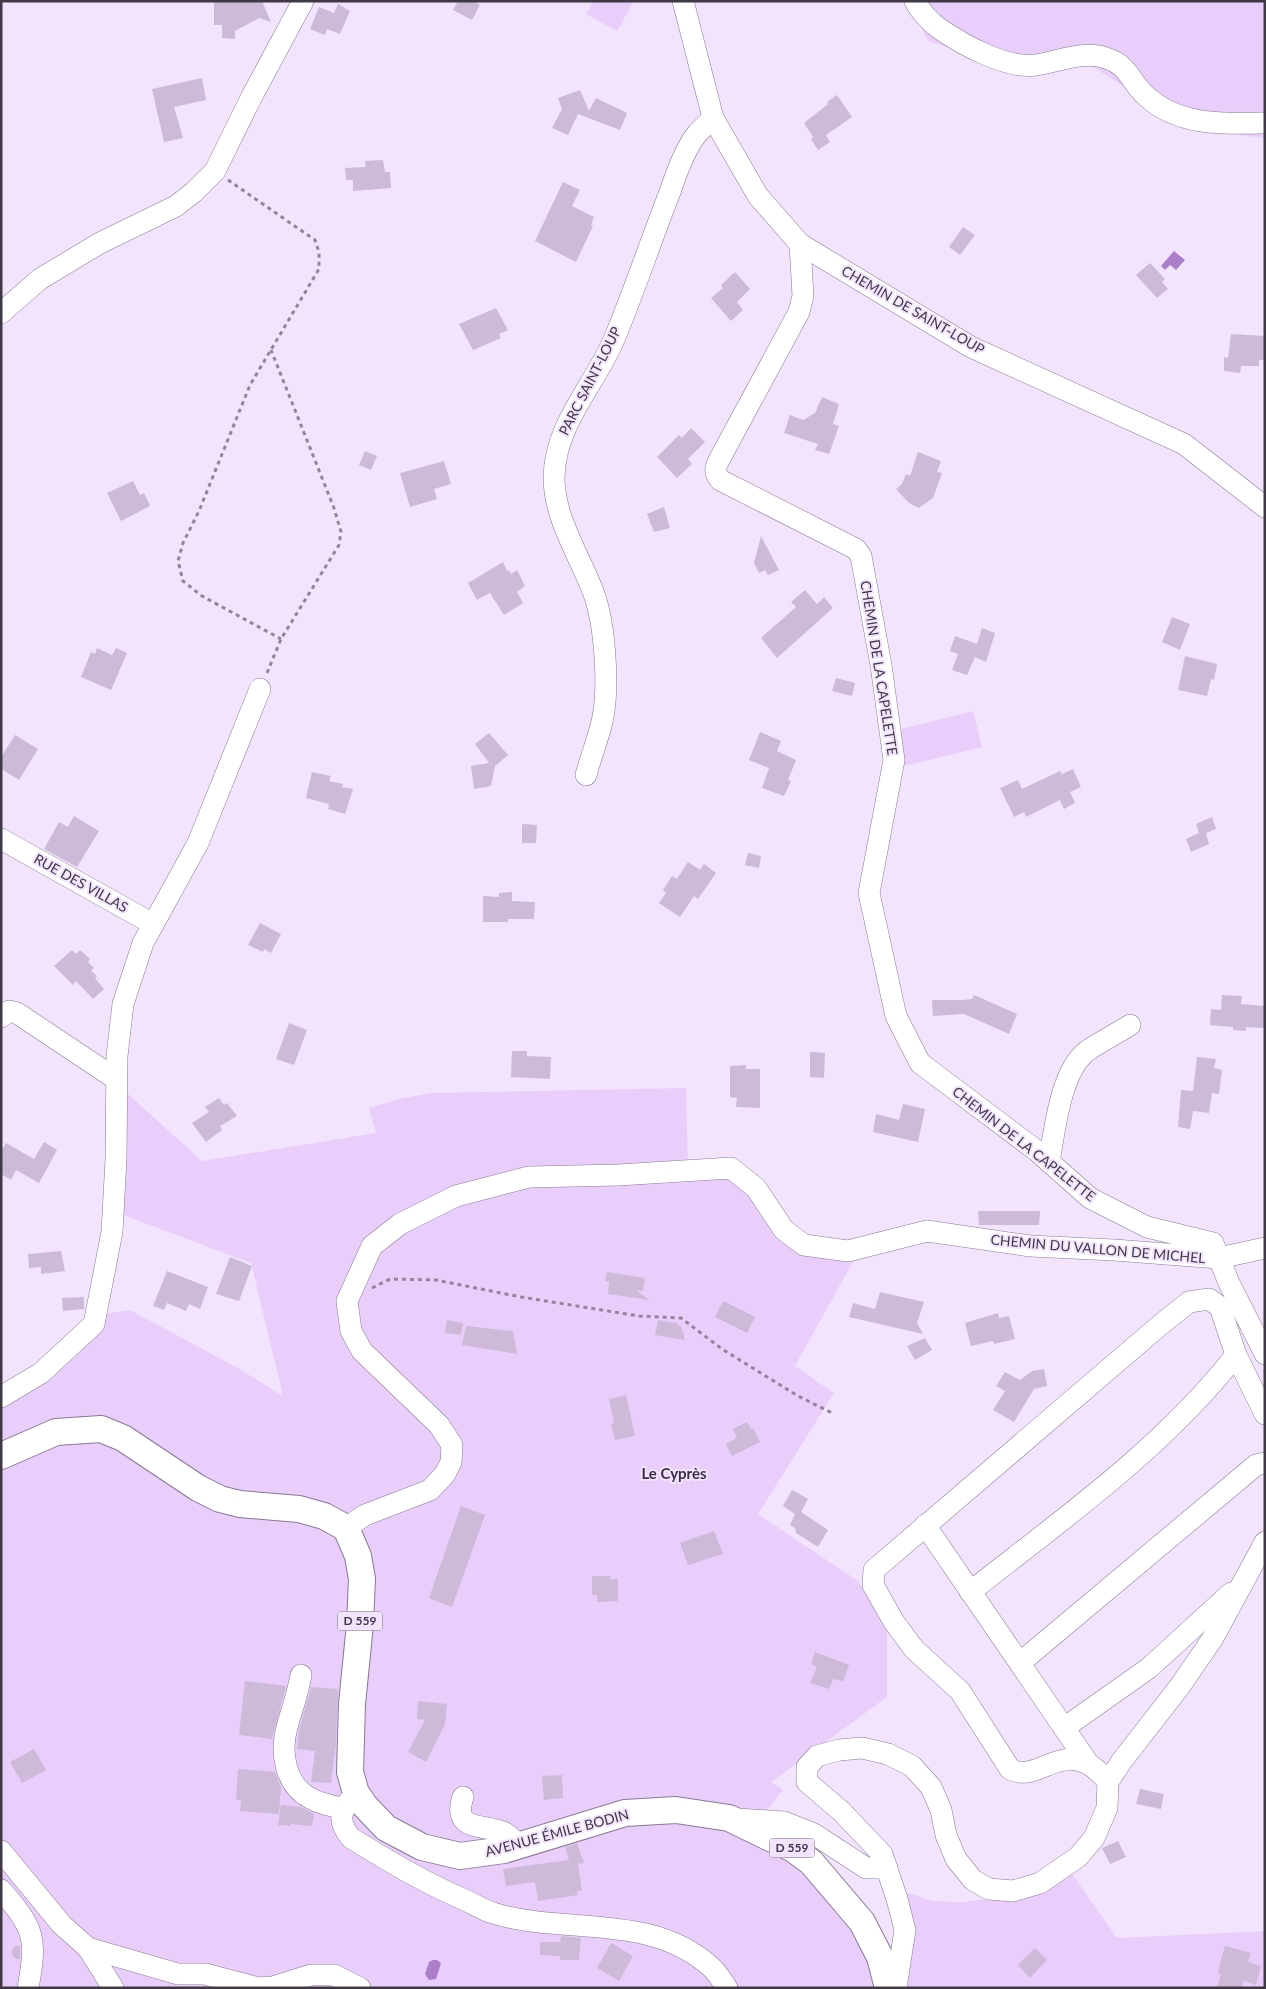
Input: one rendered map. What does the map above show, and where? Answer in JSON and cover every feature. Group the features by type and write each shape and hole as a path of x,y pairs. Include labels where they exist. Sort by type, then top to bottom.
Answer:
{"main road":[{"path":"1,1456 56,1432 101,1429 124,1438 198,1488 220,1499 240,1504 299,1509 324,1516 346,1528"},
{"name":"AVENUE ÉMILE BODIN","path":"346,1528 358,1556 362,1579 347,1808 365,1806 386,1828 422,1847 460,1856 504,1850 626,1813 676,1810 729,1818 792,1848 811,1862 862,1922 880,1957 888,1988"}],"street":[{"path":"1,313 40,279 100,243 176,206 194,192 215,171 251,98 303,1"},
{"name":"CHEMIN DE SAINT-LOUP","path":"683,1 713,118 758,196 800,244 971,347 1184,444 1265,507"},
{"path":"915,1 939,28 1002,61 1016,65 1034,66 1072,56 1104,57 1126,69 1146,96 1171,113 1196,121 1213,123 1265,123"},
{"name":"PARC SAINT-LOUP","path":"586,775 603,717 606,679 605,663 603,639 594,595 572,546 558,504 554,477 559,442 570,416 591,384 615,338 679,168 696,135 713,118"},
{"name":"CHEMIN DE LA CAPELETTE","path":"800,244 803,296 799,312 719,460 716,473 720,480 856,549 861,556 881,665 894,760 869,893 896,1016 920,1063 1049,1162 1090,1198 1147,1227 1213,1243 1219,1258"},
{"path":"1,1397 41,1373 94,1324 112,1232 116,1159 117,1056 123,1004 143,943 198,843 260,689"},
{"name":"RUE DES VILLAS","path":"5,841 154,924"},
{"path":"1,1017 9,1011 17,1013 116,1079"},
{"path":"1049,1162 1062,1092 1072,1071 1086,1052 1130,1025"},
{"name":"CHEMIN DU VALLON DE MICHEL","path":"347,1301 372,1246 400,1224 456,1196 529,1177 618,1175 731,1168 756,1188 784,1230 804,1245 848,1251 927,1231 1030,1246 1219,1258 1265,1248"},
{"path":"1219,1258 1229,1283 1265,1354"},
{"path":"1220,1308 1229,1283"},
{"path":"1088,1763 1066,1759 1024,1773 1010,1769 960,1691 914,1649 894,1622 873,1585 874,1570 1189,1302 1209,1299 1220,1308 1236,1355 1265,1414"},
{"path":"346,1528 365,1515 430,1490 445,1474 451,1462 452,1445 439,1425 362,1351 351,1332 347,1301"},
{"path":"970,1592 1121,1474 1203,1396 1236,1355"},
{"path":"1021,1662 1256,1465 1265,1463"},
{"path":"925,1525 970,1592 1021,1662 1088,1763 1108,1782"},
{"path":"896,1988 905,1930 898,1899 882,1854 841,1811 807,1782 806,1767 817,1756 839,1750 862,1748 888,1754 912,1766 931,1787 941,1810 946,1835 956,1859 973,1880 989,1889 1014,1891 1040,1883 1078,1857 1094,1838 1108,1808 1108,1782 1120,1762 1180,1686 1213,1638 1265,1542"},
{"path":"1064,1728 1149,1668 1244,1581"},
{"path":"301,1674 294,1707 286,1728 285,1762 290,1778 297,1788 309,1798 327,1805 347,1808 352,1838 411,1876 492,1913 528,1920 611,1928 657,1936 684,1948 712,1967 727,1988"},
{"path":"463,1797 460,1807 461,1815 465,1821 470,1825 503,1832 518,1845"},
{"path":"729,1818 784,1822 814,1834 866,1868 887,1868"},
{"path":"1,1851 62,1925 88,1948 114,1988"},
{"path":"1,1890 18,1909 27,1924 33,1940 34,1955 28,1988"},
{"path":"88,1948 178,1974 205,1974 258,1988 273,1987 311,1975 334,1975 360,1988"}],"path":[{"path":"215,171 315,240 320,252 319,269 250,385 199,510 183,543 178,561 183,581 202,596 281,639"},
{"path":"260,689 281,639 339,545 341,532 334,508 271,350"},
{"path":"347,1301 390,1280 436,1280 521,1297 639,1316 681,1318 722,1349 798,1396 832,1413"}],"shaded area":[{"path":"593,1 634,1 617,31 586,14"},
{"path":"908,1 1265,1 1265,138 1187,129 1083,60 999,63 928,41"},
{"path":"1174,251 1185,260 1176,270 1170,265 1165,270 1161,266"},
{"path":"973,711 982,747 900,767 894,731"},
{"path":"119,1086 202,1161 376,1133 369,1108 399,1099 431,1093 686,1088 688,1168 748,1175 795,1239 859,1251 795,1366 834,1393 758,1514 858,1581 887,1625 887,1697 771,1782 783,1790 758,1821 902,1972 900,1890 932,1901 963,1902 1023,1895 1070,1871 1117,1938 1265,1931 1265,1988 1,1988 1,1403 98,1315 130,1310 236,1367 283,1396 251,1263 118,1213"},
{"path":"433,1960 441,1963 436,1979 429,1980 425,1974 429,1962"}],"building":[{"path":"262,1 271,22 259,18 235,31 235,39 222,38 222,25 214,25 214,2"},
{"path":"458,1 474,1 480,5 472,20 453,10"},
{"path":"338,4 350,11 340,34 327,29 325,35 310,29 319,7 334,13"},
{"path":"202,78 206,100 174,107 183,138 164,142 152,89"},
{"path":"580,90 589,111 596,98 627,113 620,130 578,114 568,135 552,128 562,109 558,98"},
{"path":"837,95 852,117 826,135 830,142 818,150 811,139 813,137 804,123"},
{"path":"383,160 385,172 390,172 391,188 353,191 353,180 346,180 345,168 366,167 365,161"},
{"path":"563,182 580,190 572,206 594,217 591,225 593,226 576,262 535,241"},
{"path":"963,227 975,235 960,255 949,247"},
{"path":"1150,263 1165,279 1162,282 1168,289 1157,298 1136,275"},
{"path":"735,272 750,289 737,302 743,310 731,321 711,298 723,288 721,285"},
{"path":"496,308 508,330 499,334 501,338 473,350 459,324"},
{"path":"1231,334 1265,336 1264,360 1259,360 1259,366 1241,366 1240,373 1224,371 1224,357 1228,358"},
{"path":"822,397 839,404 833,424 839,426 829,454 815,450 818,444 784,433 790,415 803,420 815,413"},
{"path":"691,428 705,442 688,459 692,464 677,478 657,457 679,435 682,438"},
{"path":"365,451 377,456 371,470 359,465"},
{"path":"918,452 941,461 937,472 942,473 933,498 919,508 909,503 896,489 902,484 906,474 910,476"},
{"path":"444,461 451,484 434,489 437,499 410,507 400,473"},
{"path":"133,481 140,495 144,493 150,506 121,521 107,493"},
{"path":"664,507 670,528 654,532 647,514"},
{"path":"761,536 779,570 768,575 765,570 759,573 754,563"},
{"path":"503,562 507,571 509,570 511,574 517,570 525,586 517,592 523,603 504,615 490,593 477,600 468,583"},
{"path":"805,590 817,604 824,597 833,608 777,658 761,638 796,607 791,602"},
{"path":"1172,617 1190,624 1180,650 1162,642"},
{"path":"982,628 995,633 986,662 975,657 967,675 952,670 958,654 950,651 955,636 977,644"},
{"path":"97,648 112,655 116,648 127,653 111,690 81,677 91,652 95,654"},
{"path":"1185,656 1217,664 1214,680 1211,679 1207,696 1178,690"},
{"path":"836,678 855,683 852,696 832,691"},
{"path":"760,732 781,741 777,751 796,760 788,780 791,781 784,796 762,788 769,768 749,760"},
{"path":"489,733 508,755 495,766 491,786 474,789 471,766 489,763 475,744"},
{"path":"15,735 38,749 19,780 1,769 1,757"},
{"path":"1073,769 1081,787 1070,792 1075,803 1064,809 1060,800 1026,817 1024,812 1014,817 1000,788 1018,780 1022,789 1060,771 1062,774"},
{"path":"312,772 331,776 329,781 343,784 342,787 353,789 345,814 328,809 329,804 306,798"},
{"path":"74,816 99,831 77,867 44,849 59,822 68,827"},
{"path":"1212,817 1216,829 1206,833 1209,844 1191,852 1186,839 1199,833 1196,824"},
{"path":"522,824 537,825 536,843 522,843"},
{"path":"748,853 761,856 759,868 745,865"},
{"path":"688,862 700,870 704,864 716,873 698,899 694,896 680,917 659,903 666,893 663,890 672,876 677,879"},
{"path":"512,892 512,901 535,902 534,919 508,919 508,922 483,922 483,896 499,897 499,893"},
{"path":"260,923 281,934 271,953 264,949 263,952 248,945"},
{"path":"72,950 76,954 80,950 90,959 88,962 94,968 91,971 97,976 95,978 104,989 93,999 76,981 73,985 54,966"},
{"path":"974,995 1017,1014 1009,1034 964,1014 933,1016 932,1000 972,999"},
{"path":"1222,995 1242,996 1241,1004 1265,1006 1265,1028 1246,1027 1246,1031 1233,1030 1233,1027 1210,1025 1211,1009 1221,1010"},
{"path":"289,1023 307,1030 294,1065 276,1059"},
{"path":"512,1051 527,1051 527,1056 551,1057 550,1079 511,1077"},
{"path":"810,1052 825,1053 824,1078 810,1077"},
{"path":"1197,1057 1216,1059 1214,1068 1222,1070 1219,1094 1212,1093 1209,1113 1193,1111 1190,1129 1178,1127 1181,1090 1193,1091"},
{"path":"746,1065 746,1069 760,1069 760,1108 736,1107 737,1098 730,1097 730,1066"},
{"path":"219,1098 224,1105 227,1103 237,1116 220,1126 222,1130 206,1142 192,1123 209,1112 205,1107"},
{"path":"903,1104 925,1109 918,1142 873,1132 876,1114 899,1120"},
{"path":"44,1142 57,1150 39,1183 16,1170 11,1180 1,1174 1,1152 6,1143 34,1159"},
{"path":"978,1211 1040,1211 1039,1225 979,1225"},
{"path":"61,1251 65,1271 41,1274 41,1267 29,1268 28,1254"},
{"path":"230,1257 252,1266 239,1301 216,1294"},
{"path":"167,1271 208,1287 200,1309 189,1304 186,1311 167,1303 164,1310 153,1306"},
{"path":"607,1272 645,1278 643,1291 636,1290 649,1300 608,1294 609,1282 605,1281"},
{"path":"880,1292 924,1302 917,1323 923,1334 849,1317 853,1303 875,1309"},
{"path":"84,1297 84,1309 63,1311 62,1298"},
{"path":"723,1301 755,1317 747,1333 715,1317"},
{"path":"998,1313 999,1318 1009,1316 1015,1339 994,1344 993,1341 971,1346 965,1323"},
{"path":"447,1320 463,1323 461,1335 445,1333"},
{"path":"658,1320 676,1323 682,1328 685,1340 655,1335"},
{"path":"466,1326 513,1331 517,1354 462,1345"},
{"path":"925,1338 932,1350 915,1360 907,1346"},
{"path":"1044,1369 1047,1386 1034,1389 1014,1422 993,1410 1005,1391 996,1386 1005,1372 1020,1380 1032,1371"},
{"path":"626,1395 635,1436 615,1440 611,1424 614,1423 609,1399"},
{"path":"747,1422 751,1429 753,1428 760,1442 732,1456 726,1444 737,1438 733,1429"},
{"path":"792,1490 808,1499 801,1512 828,1530 818,1547 796,1533 795,1528 790,1525 795,1514 783,1506"},
{"path":"461,1506 485,1515 452,1607 429,1598"},
{"path":"714,1531 723,1554 688,1565 680,1543"},
{"path":"592,1576 610,1576 610,1579 618,1579 618,1601 597,1602 597,1595 592,1595"},
{"path":"815,1652 849,1665 843,1681 833,1679 829,1689 810,1683 817,1667 811,1664"},
{"path":"245,1681 286,1686 272,1739 239,1735"},
{"path":"311,1687 338,1689 336,1744 331,1783 311,1782 315,1751 297,1749 299,1730"},
{"path":"418,1701 447,1704 445,1724 426,1762 408,1752 425,1720 417,1719"},
{"path":"34,1749 46,1770 22,1783 10,1762"},
{"path":"238,1769 275,1772 281,1787 279,1814 240,1811 241,1800 236,1800"},
{"path":"562,1775 563,1798 544,1800 542,1776"},
{"path":"1140,1789 1164,1794 1161,1809 1136,1804"},
{"path":"281,1805 301,1807 314,1814 312,1826 278,1825"},
{"path":"1118,1841 1126,1857 1110,1864 1102,1848"},
{"path":"577,1843 584,1863 578,1864 582,1891 577,1891 578,1895 538,1901 535,1882 506,1886 503,1869 569,1860 565,1847"},
{"path":"561,1936 581,1938 579,1960 560,1960 560,1956 540,1955 540,1942 560,1942"},
{"path":"611,1943 633,1956 619,1981 597,1968"},
{"path":"15,1946 20,1946 20,1959 16,1959 12,1955 12,1950"},
{"path":"1225,1946 1251,1953 1248,1962 1261,1966 1256,1985 1244,1981 1242,1988 1217,1988 1221,1974 1218,1973"},
{"path":"1035,1948 1047,1960 1030,1978 1018,1965"}],"district":[{"name":"Le Cyprès","path":"674,1474"}]}
